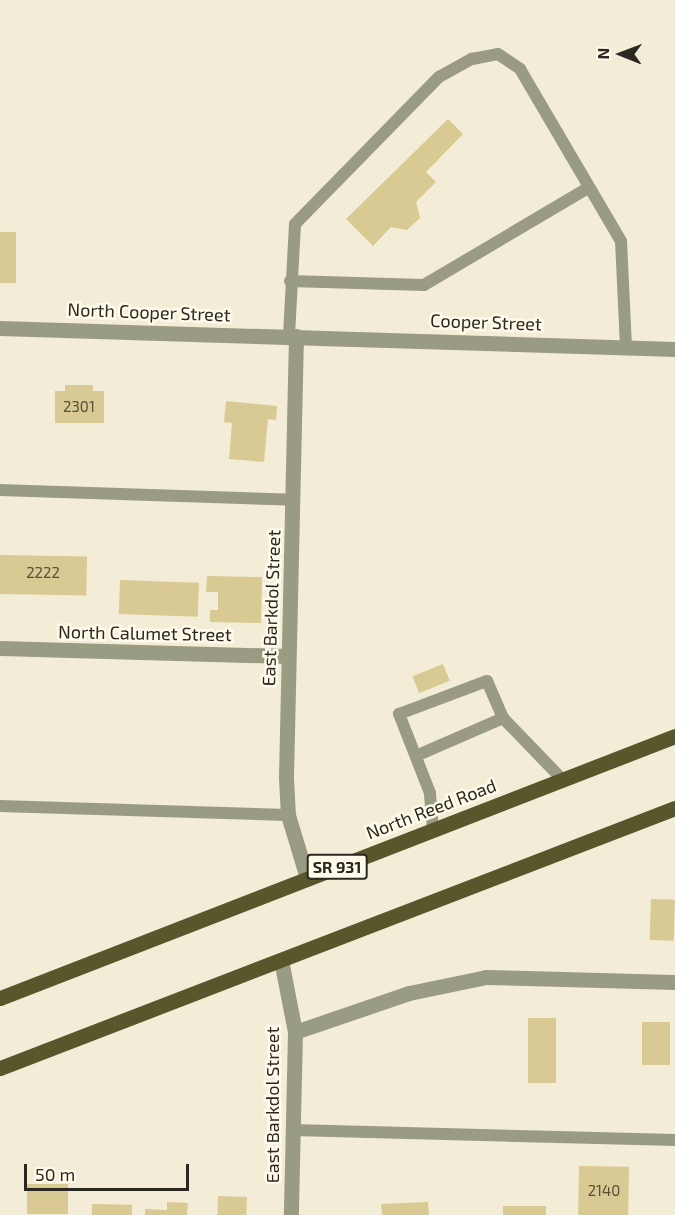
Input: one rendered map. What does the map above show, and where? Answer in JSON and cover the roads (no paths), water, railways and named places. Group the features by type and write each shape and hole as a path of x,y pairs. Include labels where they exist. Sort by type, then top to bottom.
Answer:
{"main road":[{"name":"North Reed Road","path":"0,998 675,736"},
{"path":"0,1068 675,808"}],"street":[{"name":"North Cooper Street","path":"0,328 292,336"},
{"name":"Cooper Street","path":"292,336 675,349"},
{"name":"East Barkdol Street","path":"292,336 294,500 288,656 288,815 307,878"},
{"name":"North Calumet Street","path":"0,648 288,656"},
{"name":"East Barkdol Street","path":"281,960 295,1032 291,1215"},
{"path":"295,1032 409,993 486,977 675,982"}],"lane":[{"path":"292,336 290,281 295,224 439,77 472,59 498,54 520,69 621,241 626,347"},
{"path":"290,281 424,285 588,188"},
{"path":"0,490 294,500"},
{"path":"433,829 418,755 399,714 487,681 503,718 562,779"},
{"path":"418,755 503,718"},
{"path":"0,806 288,815"},
{"path":"293,1130 675,1140"}]}
